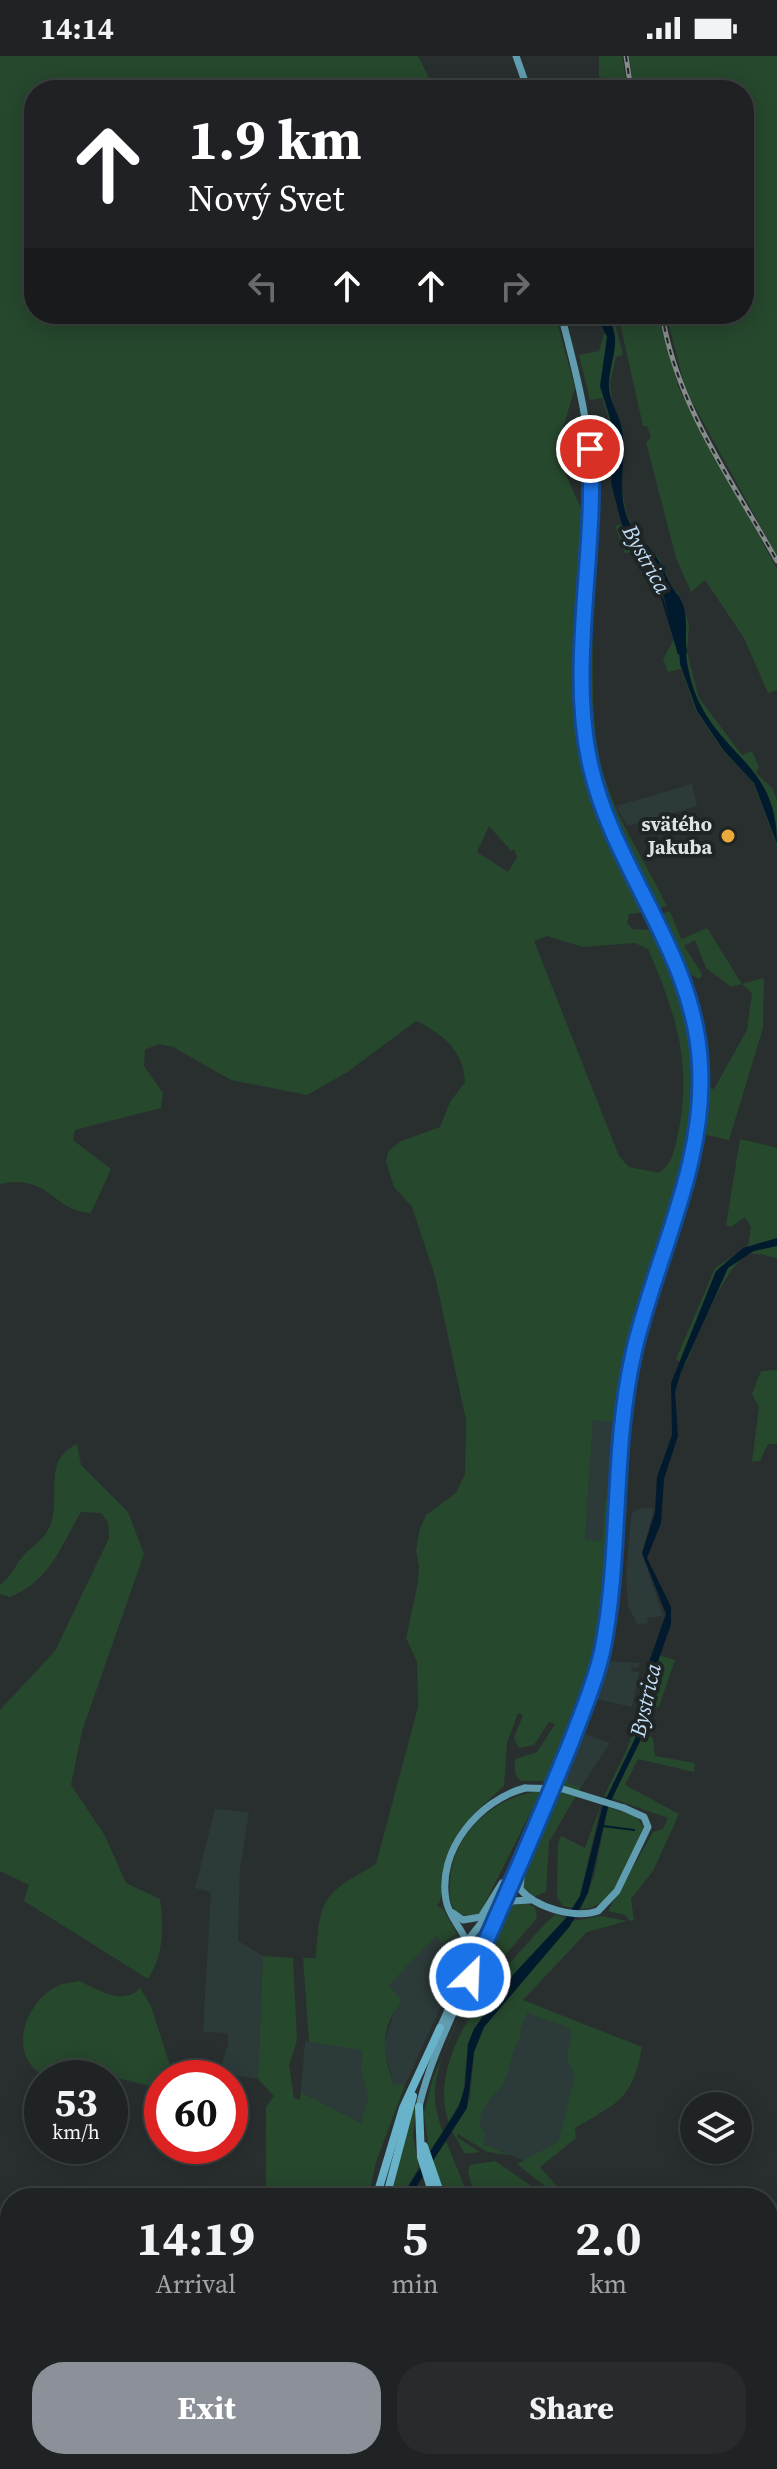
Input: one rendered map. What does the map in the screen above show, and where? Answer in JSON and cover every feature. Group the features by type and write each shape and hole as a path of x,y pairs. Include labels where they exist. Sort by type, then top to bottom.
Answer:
{"highway":[{"path":"379,2188 394,2134 440,2028"},
{"path":"389,2188 419,2072"},
{"path":"419,2111 423,2154 432,2188"},
{"path":"429,2175 436,2188"}],"main road":[{"path":"516,56 524,80"},
{"path":"419,2111 436,2054 525,1852 594,1681 604,1639 629,1374 644,1312 689,1168 699,1111 700,1061 695,1020 678,966 603,808 587,751 584,672 591,499 586,419 563,324"},
{"path":"440,2028 572,1739"},
{"path":"453,2000 454,1986 467,1957 468,1940 448,1908 445,1893 448,1869 463,1832 491,1803 525,1788 563,1789 624,1808 647,1819 647,1831 617,1891 594,1913 561,1911 523,1894 518,1883 525,1852"},
{"path":"448,1908 463,1920 477,1920 506,1878"},
{"path":"468,1940 483,1923 491,1900"},
{"path":"493,1926 512,1901 532,1900"}],"shaded area":[{"path":"692,784 697,806 627,826 616,806"},
{"path":"593,1419 616,1422 610,1500 605,1498 602,1541 585,1541"},
{"path":"643,1507 654,1509 642,1553 663,1616 647,1618 648,1623 638,1625 628,1606 626,1574 631,1518 633,1512"},
{"path":"608,1661 639,1663 639,1667 631,1668 631,1671 639,1672 632,1707 596,1699"},
{"path":"583,1733 610,1743 581,1787 568,1783 568,1772"},
{"path":"215,1809 249,1812 240,1868 238,1941 263,1956 258,2079 248,2077 248,2060 223,2060 228,2033 203,2032 211,1892 195,1888"},
{"path":"456,1934 462,1949 461,1962 405,2085 394,2085 383,2047 395,2010 388,1985 436,1936 442,1943"},
{"path":"523,2001 580,2025 580,2075 558,2143 540,2167 483,2144 471,2107"},
{"path":"305,2041 362,2049 361,2070 368,2097 361,2123 301,2092"}],"green space":[{"path":"0,56 418,56 430,80 24,80 24,324 558,324 575,388 560,438 565,473 583,513 577,683 581,747 595,807 646,912 629,914 627,923 632,929 654,930 678,986 692,1045 694,1080 686,1148 635,1313 616,1422 593,1420 585,1540 602,1541 605,1498 610,1500 603,1604 593,1665 548,1781 521,1781 516,1775 515,1765 516,1759 537,1752 555,1724 549,1722 534,1745 519,1748 514,1738 523,1715 518,1713 507,1743 504,1786 470,1818 451,1846 437,1906 443,1909 465,1948 462,1964 455,1980 448,1987 463,1956 456,1934 442,1944 436,1936 389,1985 402,2001 389,2022 385,2052 394,2085 405,2085 376,2162 370,2188 266,2188 266,2107 274,2096 258,2079 263,1956 293,1958 297,2040 289,2065 294,2098 300,2100 301,2092 361,2123 368,2097 361,2070 362,2050 309,2042 303,1958 316,1958 320,1922 328,1899 345,1883 376,1864 418,1707 417,1662 406,1638 417,1587 419,1531 426,1515 456,1493 465,1474 466,1420 435,1276 412,1207 394,1187 386,1161 388,1152 399,1142 440,1127 450,1102 465,1082 460,1061 450,1044 416,1021 346,1073 307,1095 231,1080 173,1047 158,1044 145,1050 144,1066 163,1093 161,1108 75,1130 73,1140 111,1169 91,1213 67,1206 41,1188 17,1182 0,1184","holes":["489,826 511,851 514,849 517,857 508,872 477,852","547,936 583,947 635,943 648,949 666,994 682,1059 683,1104 675,1148 668,1164 659,1173 629,1167 619,1156 534,941"]},
{"path":"599,56 622,56 626,80 599,77"},
{"path":"629,56 777,56 777,556 686,391 669,324 754,324 754,80 633,80"},
{"path":"603,324 615,324 623,355 616,357 610,383 613,407 623,429 621,485 627,516 638,536 659,559 673,591 677,592 689,624 687,652 699,698 742,755 752,751 759,767 756,773 772,788 777,800 777,846 753,782 723,751 696,711 681,669 668,672 663,659 676,636 666,602 640,552 625,553 615,526 622,524 611,483 614,435 602,398 590,400 579,355 599,351 605,331"},
{"path":"620,324 661,324 679,389 777,569 777,690 768,693 744,638 705,580 691,592 676,558 646,442 651,438 647,426 643,426"},
{"path":"592,624 594,718 603,772 623,824 667,906 658,908 647,887 616,822 600,776 590,716"},
{"path":"670,911 681,939 707,928 742,984 731,987 706,968 695,940 684,946 702,974 700,979 691,975 661,914"},
{"path":"764,978 763,1028 729,1140 702,1134 709,1088 714,1089 747,1030 752,993 742,984"},
{"path":"740,1139 777,1148 777,1258 752,1254 742,1258 732,1269 713,1302 685,1366 676,1359 715,1268 748,1246 751,1227 745,1217 731,1227 726,1225"},
{"path":"777,1370 777,1444 768,1444 760,1461 752,1462 759,1407 752,1394 761,1371"},
{"path":"77,1444 81,1465 128,1512 144,1554 82,1731 71,1785 104,1834 126,1883 160,1899 162,1940 148,1979 24,1901 29,1885 0,1871 0,1710 55,1651 109,1538 108,1522 101,1513 81,1512 45,1572 24,1590 10,1597 0,1594 0,1585 49,1528 59,1460"},
{"path":"621,1510 618,1599 608,1661 568,1771 568,1783 581,1787 549,1842 546,1892 533,1897 524,1890 524,1870 563,1782 602,1675 615,1606"},
{"path":"659,1655 675,1660 659,1706 654,1709 650,1706 652,1679"},
{"path":"641,1706 644,1713 638,1734 607,1797 604,1796 627,1749"},
{"path":"650,1712 652,1718 647,1735 653,1738 655,1756 695,1763 694,1772 638,1759 625,1785 679,1814 653,1871 631,1899 634,1920 630,1921 625,1915 608,1911 653,1832 663,1829 668,1818 611,1798 643,1737"},
{"path":"542,1790 481,1911 478,1915 459,1916 450,1900 450,1881 459,1846 468,1832 493,1808"},
{"path":"601,1805 580,1896 573,1908 563,1906 557,1897 558,1843 561,1836 585,1848"},
{"path":"608,1807 637,1817 644,1828 614,1890 594,1906 581,1909 594,1876"},
{"path":"523,1902 535,1907 537,1918 500,1961 497,1959 487,1971 460,2016 505,1911 514,1903"},
{"path":"556,1914 566,1918 513,1975 474,2029 468,2044 463,2096 449,2123 444,2100 446,2075 464,2027 494,1982"},
{"path":"601,1916 627,1921 587,1932 523,2000 642,2047 634,2078 621,2098 575,2128 576,2138 540,2167 558,2188 547,2188 517,2164 558,2142 575,2076 567,2058 572,2033 567,2027 527,2013 519,2033 522,2036 505,2078 484,2108 479,2123 485,2134 483,2144 510,2155 487,2152 458,2134 457,2137 480,2152 465,2154 452,2131 470,2098 474,2052 484,2027 573,1921"},
{"path":"79,1981 118,1996 126,1996 140,1988 151,2006 168,2060 144,2060 144,2085 128,2081 128,2060 28,2060 23,2042 28,2017 44,1995 63,1984"},
{"path":"444,2052 435,2095 443,2132 429,2152 424,2113"},
{"path":"417,2092 413,2136 419,2167 407,2188 393,2188"},
{"path":"446,2141 465,2188 441,2188 432,2161"},
{"path":"495,2161 534,2188 473,2188 468,2173 470,2165"}],"water":[{"path":"601,324 611,324 614,331 609,389 622,429 622,492 626,514 632,527 657,558 681,600 685,615 687,664 696,695 709,720 748,765 769,797 777,844 754,783 724,751 697,711 680,664 678,620 654,567 634,547 623,529 611,483 615,435 600,386 607,337"},
{"path":"777,1238 777,1246 754,1251 728,1268 675,1392 678,1436 664,1479 661,1523 647,1558 671,1607 671,1624 652,1679 647,1726 608,1807 588,1893 570,1926 484,2027 474,2052 467,2108 415,2188 407,2188 459,2106 465,2086 468,2044 474,2029 513,1975 566,1918 580,1896 603,1805 642,1724 649,1662 666,1614 642,1553 655,1512 657,1477 672,1435 671,1383 716,1271 743,1248"}],"waterway":[{"path":"665,588 662,598 678,650"},
{"name":"Bystrica","path":"669,596 682,651"},
{"path":"603,1826 634,1830"}],"railway":[{"path":"626,56 630,80"},
{"path":"664,324 669,348 693,412 777,561"}],"place":[{"name":"svätého Jakuba","path":"728,836"}],"route":[{"path":"470,1977 558,1775 598,1666 609,1606 619,1451 629,1374 644,1312 689,1168 701,1091 697,1032 685,985 665,934 608,822 587,751 583,686 591,522 590,449"}]}
